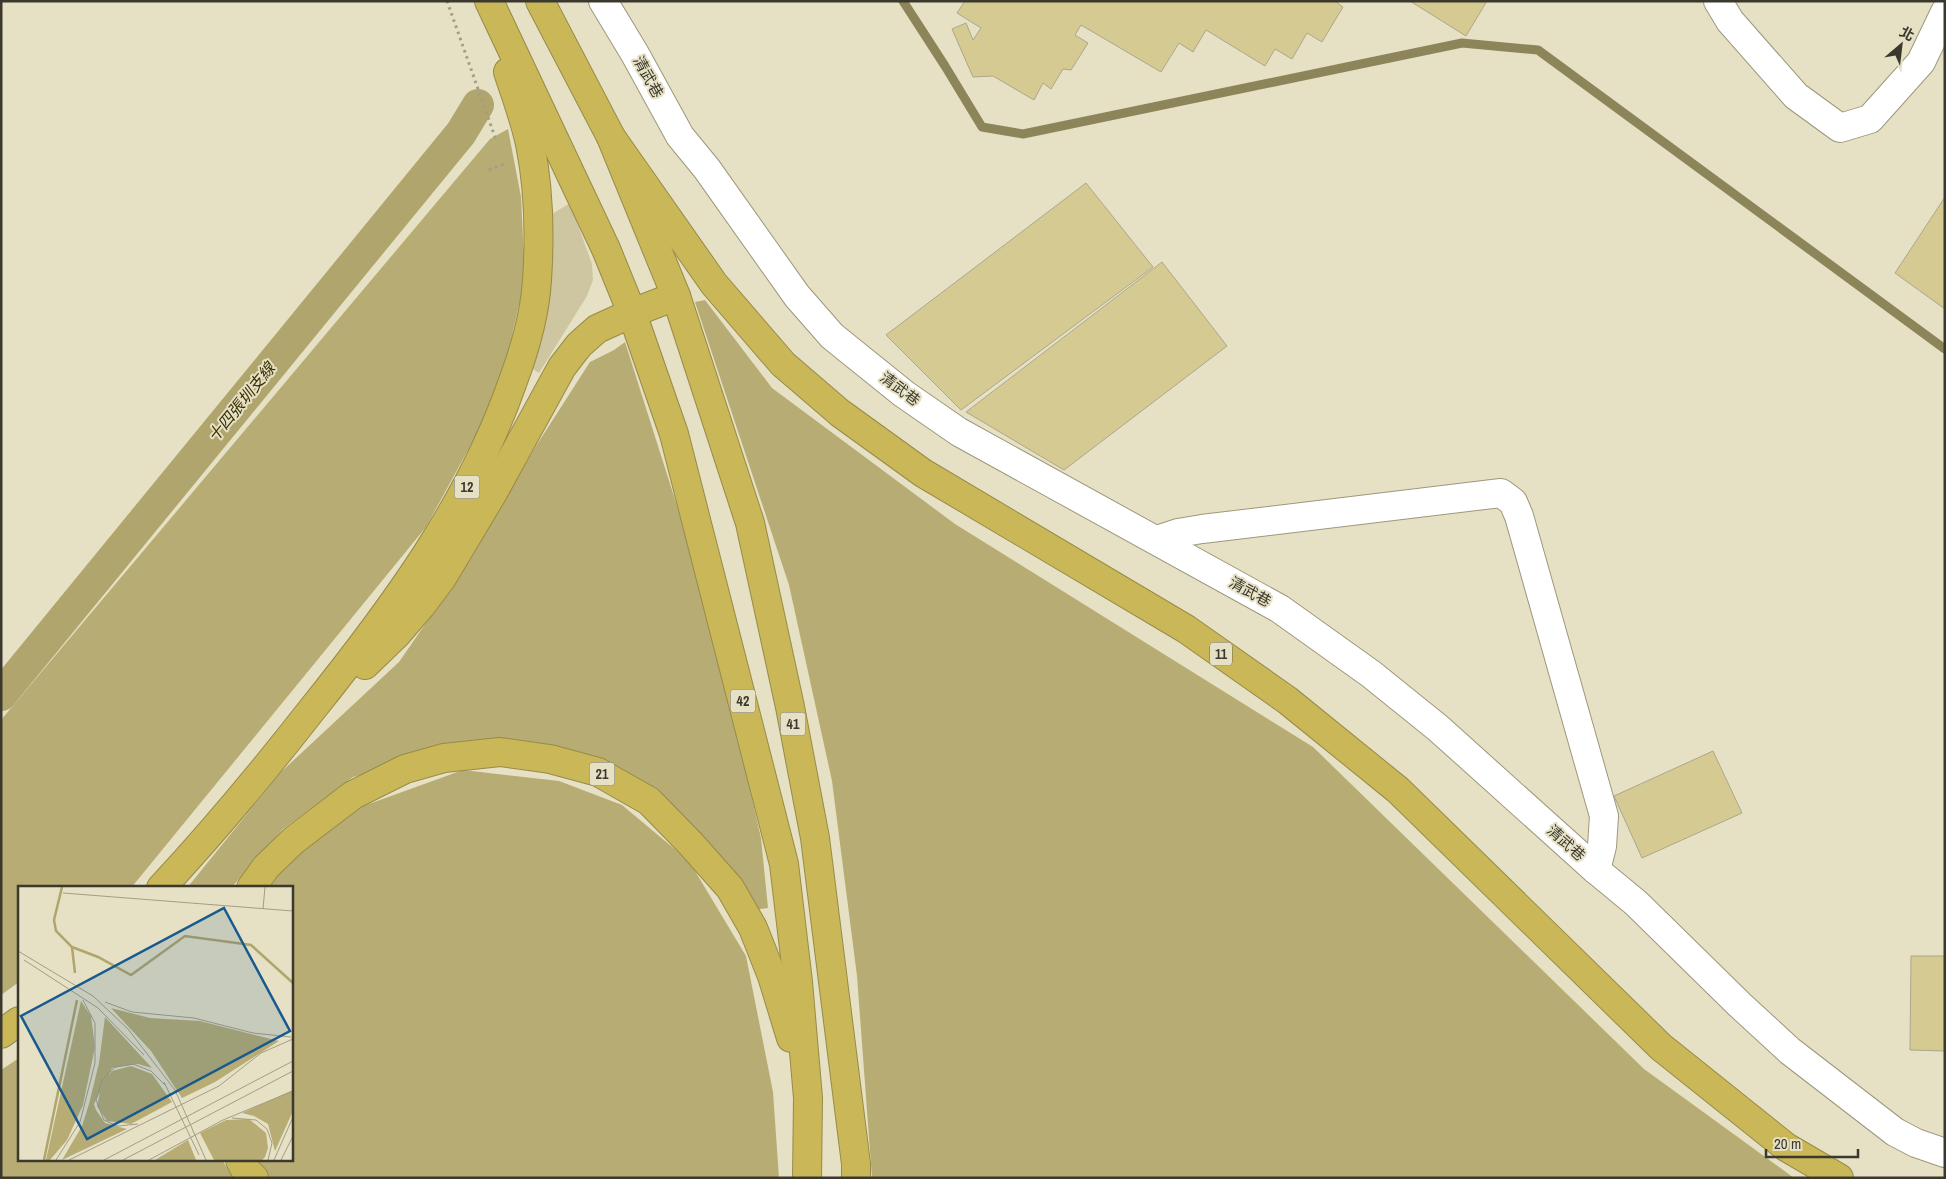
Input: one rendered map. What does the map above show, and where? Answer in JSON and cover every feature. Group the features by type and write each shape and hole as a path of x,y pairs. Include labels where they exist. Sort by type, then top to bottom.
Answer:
{"highway":[{"path":"488,1 601,240 632,313"},
{"name":"12","path":"163,886 284,745 362,647 420,565 461,498 499,422 524,349 537,282 537,180 530,141 488,1"},
{"path":"284,745 397,634 442,578 494,491 562,367 579,345 597,329 676,296 612,137 540,1"},
{"name":"11","path":"612,137 714,284 783,364 840,413 923,473 1186,630 1287,700 1398,790 1661,1047 1786,1147 1838,1178"},
{"name":"41","path":"676,296 750,523 790,707 815,838 856,1171"},
{"name":"42","path":"632,313 674,434 784,864 798,982 808,1098"},
{"name":"21","path":"252,886 266,867 294,840 353,795 405,769 444,758 500,752 550,759 598,772 649,802 691,844 730,888 753,928 772,976 808,1098"},
{"path":"1,1034 18,1022"},
{"path":"807,1178 808,1098"},
{"path":"241,1162 254,1178"}],"lane":[{"name":"清武巷","path":"603,1 635,54 680,136 707,169 797,296 832,336 904,394 959,432 1280,609 1371,674 1438,728 1596,870 1636,903 1790,1051 1895,1132 1916,1144 1945,1153"},
{"path":"1718,1 1730,21 1796,96 1840,128 1870,120 1921,62 1945,12"},
{"path":"1157,540 1178,533 1202,529 1501,493 1513,502 1519,516 1604,816 1602,846 1596,870"}],"path":[{"path":"447,1 498,145"},
{"path":"489,170 505,163"}],"shaded area":[{"path":"508,129 521,197 525,278 499,393 426,527 133,886 18,886 18,983 1,995 1,720 490,139"},
{"path":"570,203 592,264 593,280 587,296 539,373 531,368 552,214"},
{"path":"705,300 772,388 955,524 1313,747 1644,1069 1794,1178 872,1178 857,976 832,781 789,585 695,302"},
{"path":"625,342 705,594 761,838 768,908 754,910 589,766 471,745 353,777 283,829 233,886 189,886 281,772 399,662 473,555 536,446 590,362"},
{"path":"463,770 559,781 622,805 689,861 746,956 773,1092 779,1178 269,1178 261,1172 254,1162 292,1162 292,886 257,886 344,813"},
{"path":"18,1059 18,1162 223,1162 234,1178 1,1178 1,1070"}],"building":[{"path":"965,1 1335,1 1343,7 1322,42 1307,33 1292,59 1275,49 1265,66 1206,30 1193,52 1179,43 1161,72 1081,25 1075,35 1088,43 1071,70 1063,69 1051,89 1043,83 1034,100 993,76 973,77 952,29 966,23 973,40 981,28 957,13"},
{"path":"1410,1 1487,1 1466,36"},
{"path":"1086,183 1153,267 961,410 886,335"},
{"path":"1945,197 1945,309 1895,273"},
{"path":"1162,262 1227,346 1064,470 966,412"},
{"path":"1713,751 1742,813 1642,858 1614,796"},
{"path":"1911,956 1945,956 1945,1051 1910,1050"}],"waterway":[{"path":"903,1 982,127 1023,134 1462,43 1538,50 1945,349"},
{"name":"十四張圳支線","path":"1,695 461,133 478,105"}]}
